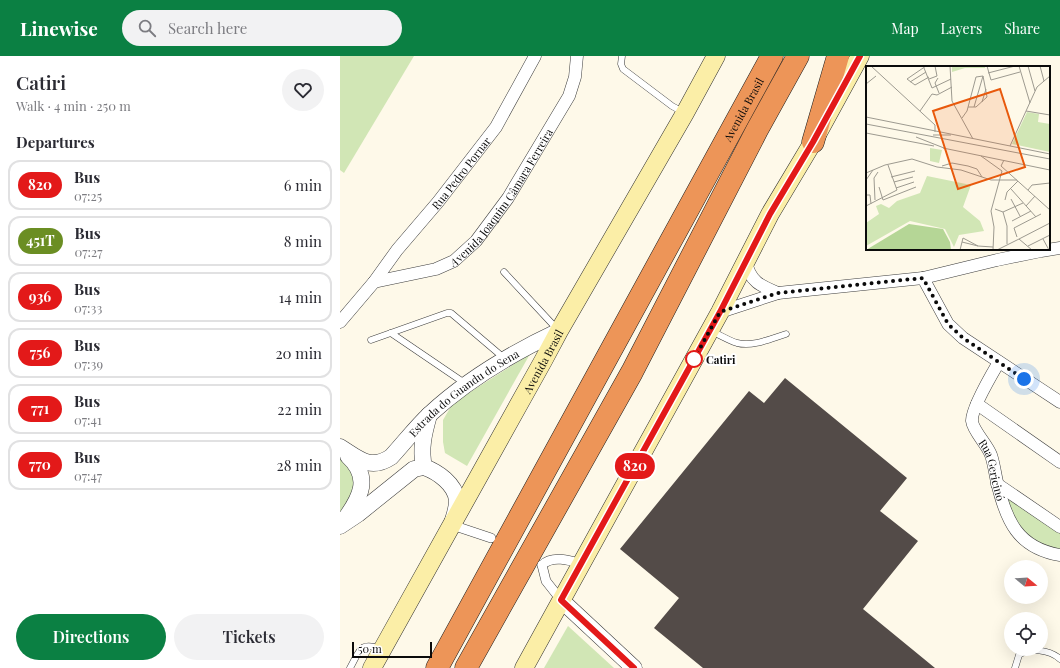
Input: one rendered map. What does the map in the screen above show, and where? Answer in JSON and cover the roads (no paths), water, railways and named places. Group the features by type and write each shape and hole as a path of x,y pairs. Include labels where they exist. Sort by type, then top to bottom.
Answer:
{"highway":[{"name":"Avenida Brasil","path":"437,668 772,56"},
{"name":"Avenida Brasil","path":"466,668 632,372 757,130 798,56"},
{"path":"813,142 838,56"}],"main road":[{"name":"Avenida Brasil","path":"372,668 559,331 685,113 716,56"},
{"path":"524,668 720,312 770,214 813,142 860,56"}],"street":[{"name":"Rua Pedro Pornar","path":"340,322 374,282 397,250 438,202 496,126 535,56"},
{"name":"Avenida Joaquim Câmara Ferreira","path":"374,282 436,269 454,261 476,240 508,198 569,96 575,77 577,56"},
{"path":"1050,250 1060,248"},
{"path":"720,312 778,293 923,278 997,260 1047,250"},
{"path":"746,262 750,275 755,281 765,288 778,293"},
{"path":"923,278 948,324 963,338 1060,402"},
{"name":"Estrada do Guandu do Sena","path":"340,447 362,461 377,464 385,461 391,457 430,414 466,384 505,358 559,331"},
{"name":"Rua Gericinó","path":"998,362 972,415 972,421 991,456 998,484 1012,527 1025,541 1038,550 1060,555"},
{"path":"977,404 1060,462"},
{"path":"424,467 422,445 424,432 430,414"},
{"path":"340,447 355,462 360,470 362,487 359,497 340,526"},
{"path":"340,526 358,514 414,469 424,467 440,475 455,493 457,502 452,525 491,538"},
{"path":"998,484 1060,527"},
{"path":"582,564 559,559 550,560 539,564 546,581 561,600 634,668"}],"lane":[{"path":"622,56 621,64 623,69 672,106 685,113"},
{"path":"504,272 559,331"},
{"path":"371,340 447,313 451,313 505,358"},
{"path":"710,330 736,342 746,344 753,344 786,334"},
{"path":"391,333 466,384"},
{"path":"350,668 362,648 366,645 383,650"},
{"path":"1015,668 1019,655 1027,651 1048,652 1057,656 1060,660"}],"place":[{"name":"Catiri","path":"694,359"}]}
